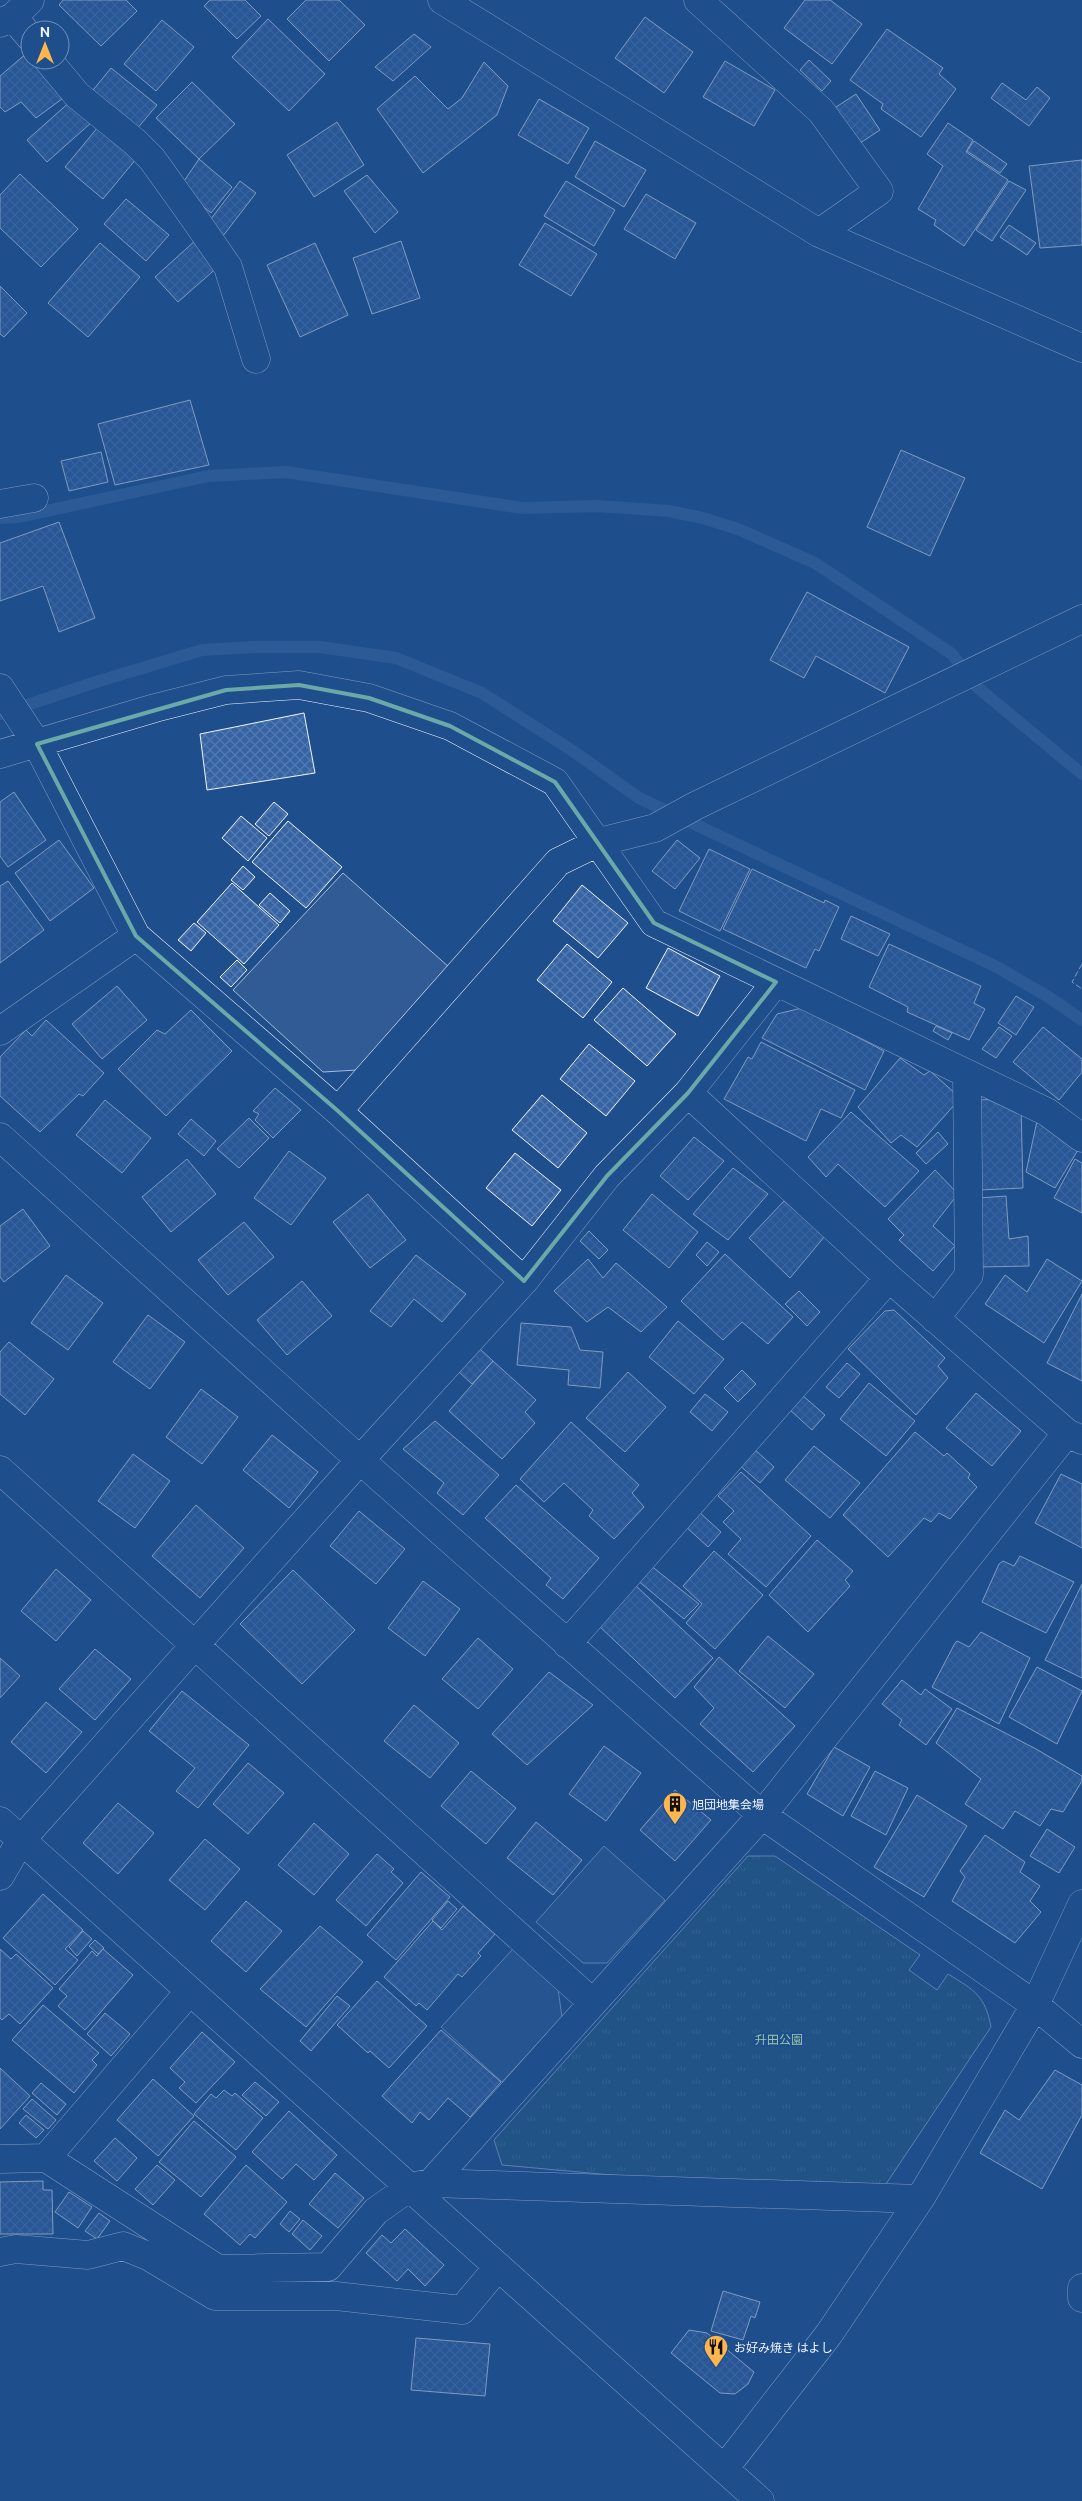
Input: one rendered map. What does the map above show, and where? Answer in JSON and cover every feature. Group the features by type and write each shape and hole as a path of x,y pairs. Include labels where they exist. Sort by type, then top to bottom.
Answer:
{"street":[{"path":"442,0 818,232 1082,348"},
{"path":"698,0 821,111 879,191 818,232"},
{"path":"56,70 77,95 135,142 152,159 190,212 228,268 256,359"},
{"path":"0,504 34,498"},
{"path":"338,1111 558,862 599,842 655,828 695,806 1082,619"},
{"path":"0,754 33,738 226,690 299,685 369,698 450,726 555,782 599,842 654,923 1047,1112 1082,1138"},
{"path":"0,688 33,738 136,936 338,1111 524,1281"},
{"path":"0,1031 136,936"},
{"path":"0,1876 21,1840 360,1460 524,1281 607,1176 688,1093 776,982"},
{"path":"936,1319 969,1275 967,1074"},
{"path":"0,2159 46,2158 218,2269 328,2267 376,2211 420,2185 593,2003 762,1814 1074,1436 889,1278 688,1093"},
{"path":"0,1137 567,1644 762,1814 1035,2005 1082,2044"},
{"path":"567,1644 889,1278"},
{"path":"0,1470 593,2003"},
{"path":"0,1821 189,1992 420,2185 498,2267 760,2501"},
{"path":"724,2469 829,2334 920,2199 1035,2005 1082,1904"},
{"path":"46,2158 189,1992"},
{"path":"420,2185 920,2199"},
{"path":"0,2252 16,2249 88,2255 123,2246 148,2256 215,2296 336,2296 462,2310 498,2267"},
{"path":"1082,2288 1082,2298"}],"highlighted area":[{"path":"299,685 369,698 450,726 555,782 654,923 776,982 688,1093 607,1176 524,1281 338,1111 136,936 37,744 226,690"}],"green space":[{"name":"升田公園","path":"748,1856 775,1856 920,1955 909,1970 937,1990 948,1974 971,1989 982,2000 985,2007 991,2027 884,2187 688,2182 502,2165 494,2140"}],"shaded area":[{"path":"343,873 450,968 357,1070 323,1072 233,990"},
{"path":"604,1846 665,1900 607,1963 583,1963 536,1922"},
{"path":"513,1949 558,1989 562,2017 502,2082 441,2027"}],"building":[{"path":"63,0 126,0 137,11 101,46 59,5"},
{"path":"210,0 245,0 261,16 237,39 204,6"},
{"path":"306,0 339,0 365,25 329,61 287,19"},
{"path":"805,0 830,0 862,24 832,64 784,28"},
{"path":"645,17 693,52 664,93 615,58"},
{"path":"268,19 325,74 289,111 232,57"},
{"path":"162,20 194,47 156,91 124,64"},
{"path":"887,29 943,68 939,74 956,89 921,137 881,109 883,104 850,80"},
{"path":"414,34 431,47 393,81 375,67"},
{"path":"20,59 20,70 44,70 66,96 36,118 21,102 5,112 0,107 0,76"},
{"path":"809,60 831,81 822,91 800,70"},
{"path":"725,61 775,90 754,126 703,97"},
{"path":"484,62 508,86 497,115 423,173 377,109 415,76 448,109 462,98"},
{"path":"111,68 157,105 130,137 85,100"},
{"path":"192,82 235,124 199,159 156,118"},
{"path":"1002,83 1026,100 1037,87 1050,98 1029,126 991,98"},
{"path":"856,94 880,130 854,147 830,111"},
{"path":"539,99 589,128 568,164 518,135"},
{"path":"72,100 92,122 47,162 27,140"},
{"path":"103,121 141,153 103,199 65,167"},
{"path":"337,122 364,165 314,197 287,155"},
{"path":"948,123 973,140 966,152 1008,180 964,246 934,225 936,220 918,209 943,166 927,154"},
{"path":"595,141 646,170 624,207 575,177"},
{"path":"974,141 1007,164 1000,173 967,151"},
{"path":"199,159 232,187 211,213 180,187"},
{"path":"1082,160 1082,245 1040,248 1029,166"},
{"path":"20,174 78,229 41,267 0,228 0,195"},
{"path":"367,175 398,212 375,233 344,191"},
{"path":"240,181 256,193 223,236 207,224"},
{"path":"566,181 615,210 594,246 544,216"},
{"path":"1009,181 1026,190 992,241 976,230"},
{"path":"646,194 696,223 675,259 624,229"},
{"path":"126,199 169,235 146,261 104,224"},
{"path":"545,223 597,254 571,296 519,265"},
{"path":"1009,225 1036,243 1027,255 1000,237"},
{"path":"197,239 220,265 178,302 155,277"},
{"path":"401,241 420,298 372,314 353,258"},
{"path":"100,243 140,277 88,337 48,303"},
{"path":"315,243 348,315 300,337 267,265"},
{"path":"0,286 27,313 4,337 0,334"},
{"path":"190,400 209,465 115,485 98,424"},
{"path":"901,450 965,478 930,556 867,527"},
{"path":"101,452 108,482 69,491 61,461"},
{"path":"59,522 95,618 59,632 43,586 0,601 0,543"},
{"path":"807,592 909,647 885,693 816,656 804,678 770,660"},
{"path":"304,713 315,773 207,790 200,734"},
{"path":"14,792 46,840 8,867 0,856 0,802"},
{"path":"274,802 288,814 269,836 255,824"},
{"path":"241,816 267,838 248,861 222,838"},
{"path":"288,821 342,867 306,908 252,862"},
{"path":"59,840 94,888 50,921 15,873"},
{"path":"677,840 700,858 675,889 652,871"},
{"path":"709,849 750,869 720,931 679,911"},
{"path":"243,866 255,877 243,890 231,880"},
{"path":"752,869 824,903 825,900 839,907 819,951 815,949 806,968 723,929"},
{"path":"8,881 44,930 0,963 0,886"},
{"path":"232,883 279,925 244,964 197,922"},
{"path":"582,885 628,923 598,958 553,921"},
{"path":"270,893 290,911 280,923 259,905"},
{"path":"851,916 890,934 878,956 841,939"},
{"path":"194,923 206,933 191,951 178,940"},
{"path":"567,944 612,982 583,1018 537,980"},
{"path":"889,944 981,986 974,1003 985,1009 969,1040 907,1012 908,1007 869,987"},
{"path":"668,948 720,976 698,1016 646,988"},
{"path":"237,960 247,970 231,987 220,977"},
{"path":"117,986 147,1020 102,1059 72,1024"},
{"path":"623,988 676,1034 647,1066 594,1020"},
{"path":"1016,996 1034,1007 1016,1035 998,1023"},
{"path":"802,1008 884,1051 865,1090 762,1038 777,1014"},
{"path":"191,1010 232,1051 166,1116 118,1069 157,1030 165,1034"},
{"path":"46,1020 104,1073 83,1096 79,1094 40,1132 0,1096 0,1057 26,1030 32,1036"},
{"path":"936,1026 952,1033 948,1040 933,1031"},
{"path":"999,1027 1012,1036 996,1058 982,1049"},
{"path":"1043,1027 1082,1059 1082,1072 1059,1100 1013,1062"},
{"path":"761,1042 855,1090 841,1118 821,1109 806,1141 724,1099 748,1057 752,1059"},
{"path":"589,1044 635,1081 606,1116 560,1079"},
{"path":"900,1058 924,1075 930,1071 956,1094 956,1103 917,1147 901,1135 891,1143 858,1107"},
{"path":"275,1088 301,1110 273,1138 255,1120 259,1114 253,1111"},
{"path":"542,1095 587,1133 558,1168 512,1130"},
{"path":"1010,1099 1021,1107 1023,1188 979,1190 977,1100"},
{"path":"105,1100 151,1138 122,1173 76,1135"},
{"path":"851,1112 919,1171 885,1207 838,1164 826,1177 808,1157"},
{"path":"249,1118 269,1138 239,1168 217,1149"},
{"path":"191,1119 216,1141 204,1156 178,1134"},
{"path":"1037,1121 1081,1145 1055,1188 1026,1172"},
{"path":"938,1132 948,1144 926,1164 916,1153"},
{"path":"694,1137 724,1161 688,1200 660,1176"},
{"path":"289,1151 326,1178 291,1225 254,1198"},
{"path":"515,1153 561,1190 532,1226 486,1188"},
{"path":"187,1159 216,1194 171,1232 142,1197"},
{"path":"1075,1159 1082,1163 1082,1213 1054,1198"},
{"path":"733,1168 768,1194 728,1240 693,1214"},
{"path":"935,1170 958,1194 933,1226 955,1246 933,1271 899,1240 904,1235 888,1219"},
{"path":"368,1194 406,1240 370,1268 333,1222"},
{"path":"652,1194 698,1232 669,1268 623,1230"},
{"path":"1006,1196 1009,1239 1028,1236 1029,1266 981,1267 978,1198"},
{"path":"784,1201 825,1236 790,1278 749,1238"},
{"path":"23,1209 50,1246 4,1282 0,1277 0,1226"},
{"path":"244,1222 274,1257 228,1295 198,1260"},
{"path":"589,1231 608,1250 599,1259 580,1241"},
{"path":"707,1242 719,1252 707,1266 696,1255"},
{"path":"725,1254 793,1317 768,1344 742,1322 723,1340 681,1301"},
{"path":"416,1255 466,1294 442,1322 414,1299 391,1327 370,1311"},
{"path":"588,1259 603,1278 616,1263 667,1307 641,1332 608,1307 587,1322 554,1291"},
{"path":"1047,1259 1082,1281 1044,1343 985,1304 1005,1275 1027,1292"},
{"path":"66,1275 103,1303 68,1350 31,1323"},
{"path":"302,1281 332,1316 287,1355 257,1320"},
{"path":"799,1291 820,1312 807,1326 785,1304"},
{"path":"1082,1294 1082,1381 1047,1363"},
{"path":"894,1310 945,1358 938,1366 948,1378 916,1415 848,1349 885,1311"},
{"path":"148,1315 185,1342 150,1389 113,1362"},
{"path":"678,1321 724,1359 694,1394 649,1357"},
{"path":"521,1323 571,1327 580,1350 603,1352 600,1388 568,1385 569,1370 517,1365"},
{"path":"9,1342 54,1379 25,1415 0,1394 0,1352"},
{"path":"480,1349 493,1361 472,1384 459,1372"},
{"path":"493,1361 536,1400 525,1412 535,1423 502,1459 449,1411"},
{"path":"847,1363 860,1374 839,1398 826,1387"},
{"path":"742,1370 756,1384 738,1402 724,1388"},
{"path":"628,1372 666,1407 625,1452 586,1418"},
{"path":"869,1383 915,1421 886,1456 840,1419"},
{"path":"201,1389 238,1417 202,1464 166,1437"},
{"path":"976,1393 1021,1431 992,1466 946,1428"},
{"path":"705,1394 728,1412 712,1431 690,1412"},
{"path":"802,1395 825,1415 812,1430 789,1409"},
{"path":"435,1421 499,1475 463,1515 437,1493 444,1483 403,1449"},
{"path":"571,1422 639,1485 632,1493 644,1507 614,1539 589,1516 593,1510 564,1483 544,1502 520,1479"},
{"path":"915,1432 944,1456 947,1453 970,1474 968,1478 977,1487 950,1519 939,1513 931,1522 924,1518 888,1557 843,1515"},
{"path":"272,1435 318,1472 289,1508 243,1470"},
{"path":"814,1446 860,1483 830,1518 785,1480"},
{"path":"753,1448 774,1467 760,1483 738,1464"},
{"path":"133,1454 170,1481 135,1528 98,1501"},
{"path":"741,1472 811,1536 766,1587 728,1554 741,1539 723,1522 734,1511 718,1496"},
{"path":"1061,1474 1082,1484 1082,1548 1035,1523"},
{"path":"516,1485 599,1558 563,1599 546,1585 551,1578 485,1518"},
{"path":"196,1505 244,1548 200,1598 152,1556"},
{"path":"359,1511 405,1549 376,1584 330,1546"},
{"path":"698,1511 721,1532 708,1547 685,1526"},
{"path":"817,1540 853,1571 845,1580 850,1586 808,1632 769,1595"},
{"path":"714,1551 763,1595 715,1649 686,1623 702,1604 683,1586"},
{"path":"1020,1556 1074,1582 1046,1633 982,1602 999,1564 1003,1561 1014,1566"},
{"path":"650,1565 699,1604 684,1619 637,1580"},
{"path":"56,1569 91,1600 56,1641 21,1611"},
{"path":"293,1570 355,1630 302,1684 240,1624"},
{"path":"423,1581 460,1609 425,1656 388,1628"},
{"path":"634,1584 713,1658 675,1698 597,1624"},
{"path":"1082,1584 1082,1678 1045,1660"},
{"path":"981,1632 1030,1658 999,1724 932,1687 955,1643 957,1641 969,1647"},
{"path":"768,1636 814,1674 785,1708 739,1671"},
{"path":"478,1638 513,1669 478,1709 442,1679"},
{"path":"95,1649 131,1679 95,1720 59,1689"},
{"path":"719,1657 795,1726 753,1772 700,1724 714,1708 694,1687"},
{"path":"0,1658 20,1676 0,1698"},
{"path":"1037,1667 1082,1691 1057,1744 1009,1717"},
{"path":"549,1672 593,1705 527,1765 492,1734"},
{"path":"902,1680 921,1695 925,1689 952,1709 926,1745 899,1725 902,1720 882,1704"},
{"path":"182,1691 249,1745 198,1808 176,1791 195,1768 149,1731"},
{"path":"46,1702 82,1732 46,1773 11,1742"},
{"path":"414,1705 459,1743 430,1778 384,1741"},
{"path":"957,1708 1036,1749 1082,1776 1082,1781 1063,1812 1051,1809 1040,1826 1015,1811 1003,1829 965,1804 981,1779 936,1743"},
{"path":"604,1746 641,1773 606,1821 569,1794"},
{"path":"834,1747 870,1767 843,1816 807,1794"},
{"path":"248,1763 284,1793 248,1834 213,1804"},
{"path":"471,1771 516,1808 486,1844 441,1806"},
{"path":"875,1771 908,1788 886,1835 851,1816"},
{"name":"旭団地集会場","path":"675,1790 711,1820 675,1861 640,1830"},
{"path":"917,1795 967,1826 924,1897 874,1867"},
{"path":"118,1803 154,1833 118,1874 83,1843"},
{"path":"536,1822 582,1860 553,1895 507,1858"},
{"path":"314,1823 349,1854 314,1895 278,1865"},
{"path":"1047,1829 1075,1847 1059,1873 1030,1856"},
{"path":"985,1835 1025,1862 1020,1872 1040,1886 1030,1901 1041,1912 1015,1943 952,1901 965,1877 960,1871"},
{"path":"205,1839 240,1869 205,1910 169,1880"},
{"path":"377,1854 394,1869 391,1872 403,1883 366,1926 336,1900"},
{"path":"421,1872 450,1897 396,1960 367,1935"},
{"path":"43,1894 83,1930 65,1949 78,1960 55,1985 3,1938"},
{"path":"246,1901 282,1931 246,1972 211,1941"},
{"path":"448,1901 457,1909 441,1928 432,1920"},
{"path":"463,1906 495,1934 478,1953 481,1956 462,1977 458,1974 427,2010 419,2003 416,2006 384,1977 433,1921 442,1930"},
{"path":"320,1926 363,1962 306,2027 260,1989"},
{"path":"83,1931 92,1939 77,1956 69,1947"},
{"path":"95,1940 104,1948 98,1954 89,1946"},
{"path":"0,1949 11,1959 16,1954 53,1988 20,2024 9,2014 2,2020 0,2018"},
{"path":"103,1949 133,1975 85,2030 58,2006 67,1996 59,1989 92,1951 97,1956"},
{"path":"377,1981 427,2026 389,2068 370,2051 368,2053 337,2025"},
{"path":"337,1996 350,2006 311,2051 300,2041"},
{"path":"43,2005 99,2053 92,2060 97,2065 74,2093 12,2040"},
{"path":"105,2013 130,2034 111,2056 87,2034"},
{"path":"441,2030 501,2082 470,2117 448,2098 429,2120 420,2112 412,2123 382,2096"},
{"path":"202,2032 235,2062 196,2103 179,2088 185,2082 170,2068"},
{"path":"0,2068 30,2096 0,2129"},
{"path":"1055,2070 1082,2085 1082,2115 1042,2189 980,2153 1005,2110 1019,2120"},
{"path":"153,2079 194,2116 158,2156 117,2120"},
{"path":"255,2082 279,2102 266,2116 242,2095"},
{"path":"41,2083 66,2104 57,2115 32,2093"},
{"path":"224,2090 232,2096 235,2093 263,2118 236,2150 194,2114 211,2094 216,2098"},
{"path":"32,2099 56,2120 48,2129 23,2109"},
{"path":"289,2111 337,2155 314,2180 296,2164 282,2179 252,2152"},
{"path":"26,2115 44,2130 36,2138 19,2123"},
{"path":"194,2121 236,2157 201,2197 159,2162"},
{"path":"115,2138 137,2158 117,2181 94,2161"},
{"path":"157,2165 175,2180 153,2205 135,2189"},
{"path":"246,2165 287,2202 255,2238 250,2234 240,2245 204,2214"},
{"path":"335,2173 364,2198 338,2228 309,2204"},
{"path":"43,2181 43,2190 52,2190 53,2234 0,2234 0,2182"},
{"path":"69,2192 92,2207 78,2228 55,2212"},
{"path":"290,2211 300,2219 289,2232 280,2224"},
{"path":"99,2213 110,2221 97,2239 85,2231"},
{"path":"303,2220 322,2236 310,2250 292,2234"},
{"path":"405,2229 444,2265 425,2286 408,2269 397,2281 366,2253 382,2235 391,2243"},
{"path":"723,2291 760,2302 755,2318 751,2316 743,2340 711,2331"},
{"path":"689,2330 707,2333 754,2372 748,2384 735,2394 720,2393 671,2353"},
{"path":"416,2338 490,2344 485,2396 411,2390"}],"waterway":[{"path":"0,518 19,517 208,476 286,472 522,508 597,506 669,511 703,518 738,529 815,563 952,654 977,687 1082,774"},
{"path":"0,714 96,682 202,650 257,647 320,647 396,658 482,693 573,751 639,798 995,966 1047,996 1082,1020"}],"fence":[{"path":"1082,964 1072,982 1082,989"}],"place":[{"name":"旭団地集会場","path":"675,1825"},
{"name":"お好み焼き はよし","path":"716,2368"}]}
